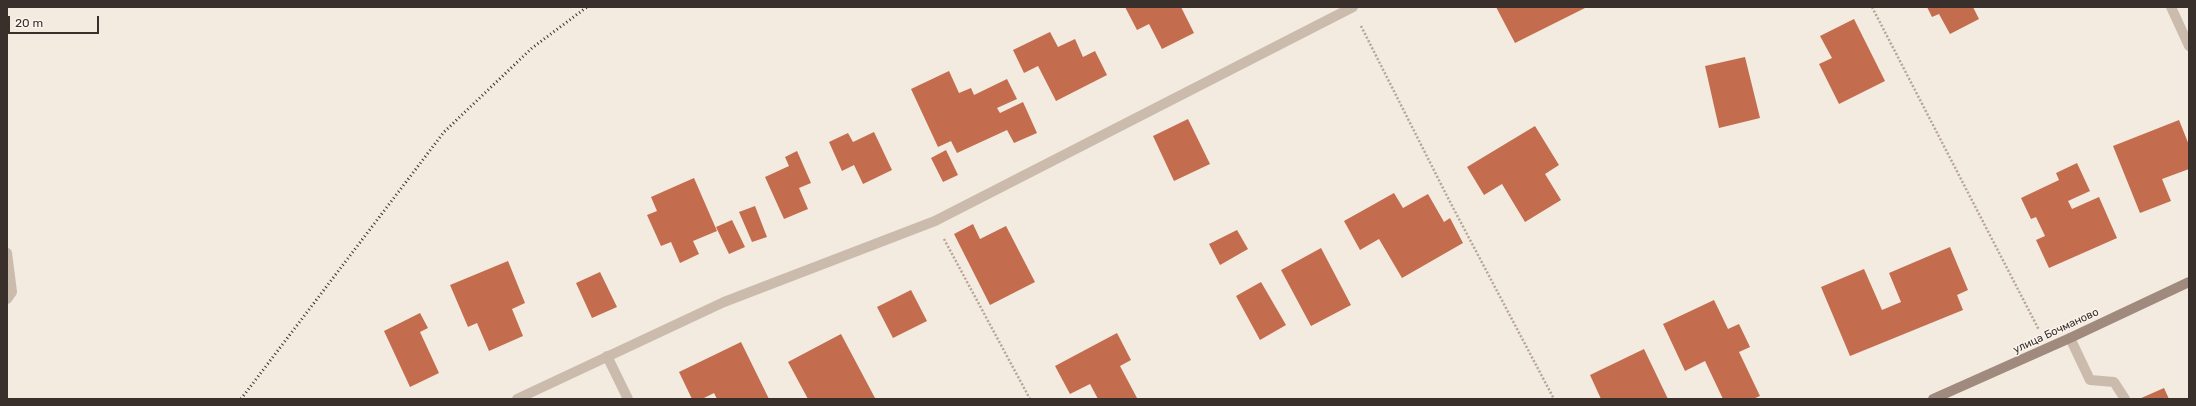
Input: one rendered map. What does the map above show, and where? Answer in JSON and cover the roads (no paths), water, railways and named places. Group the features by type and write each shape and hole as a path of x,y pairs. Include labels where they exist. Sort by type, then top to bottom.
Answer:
{"main road":[{"name":"улица Бочманово","path":"1933,399 1945,396 2189,282"}],"street":[{"path":"517,399 724,302 934,221 1352,7"},
{"path":"2171,7 2189,46"},
{"path":"7,253 12,292 7,299"},
{"path":"2070,338 2090,380 2114,382 2125,399"},
{"path":"607,356 628,399"}],"railway":[{"path":"241,399 444,132 532,48 587,7"}]}
